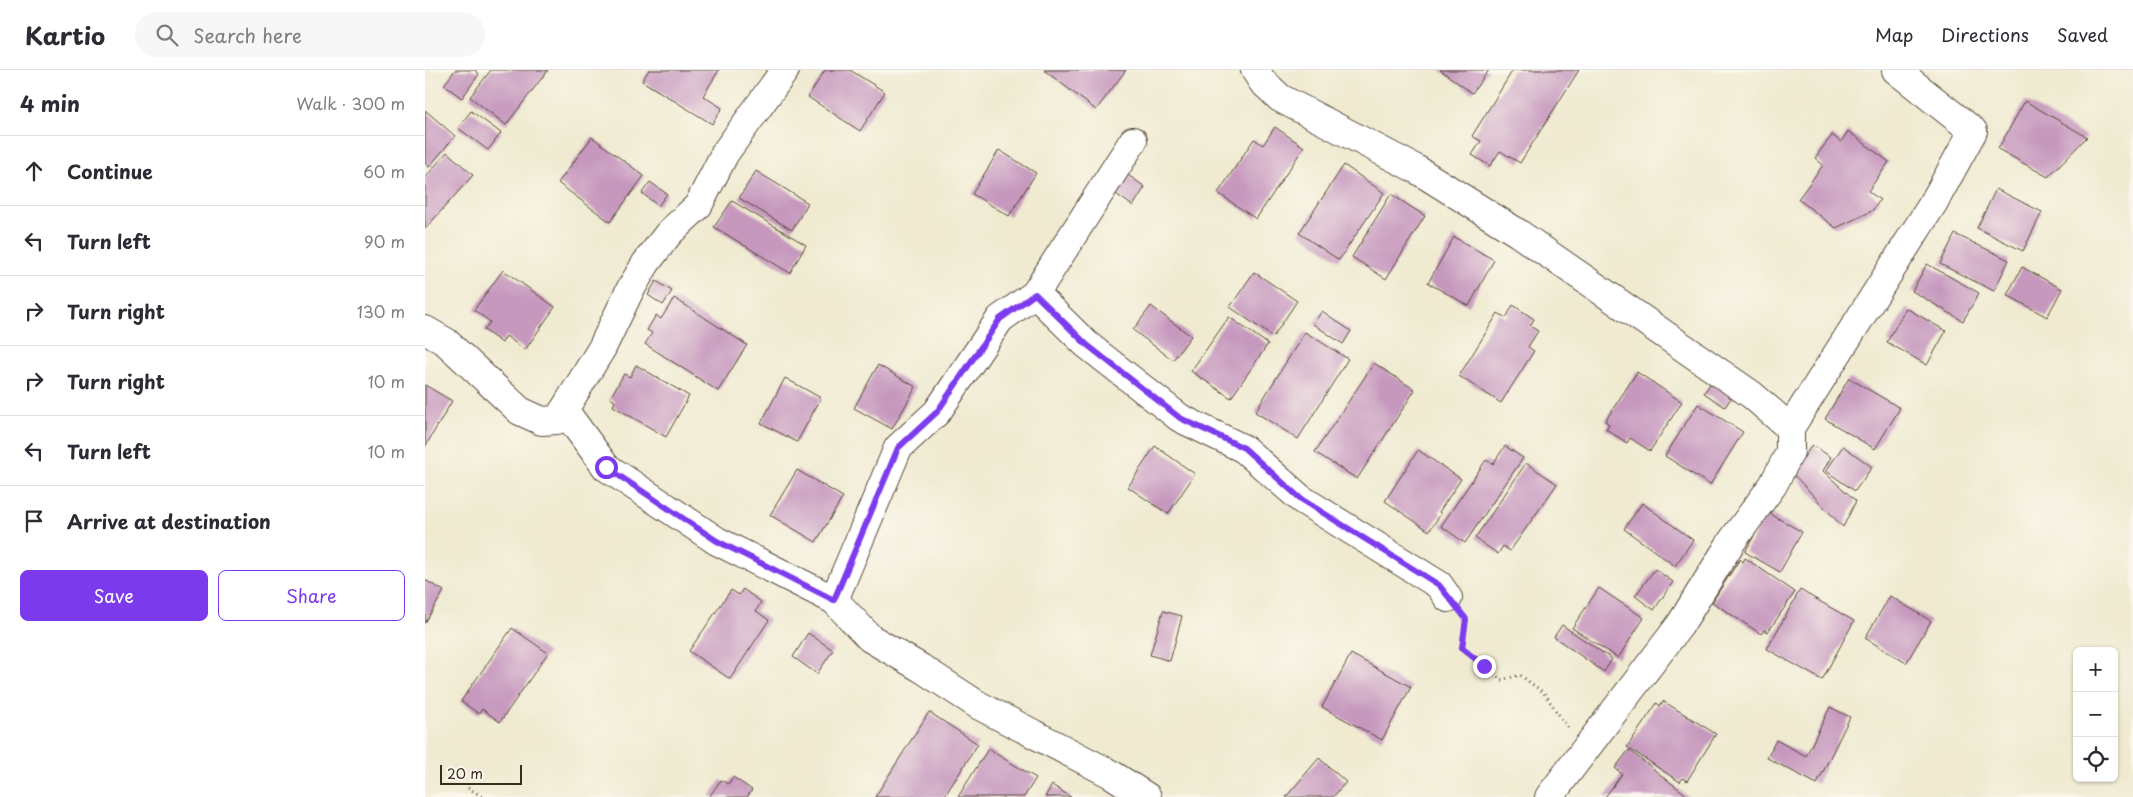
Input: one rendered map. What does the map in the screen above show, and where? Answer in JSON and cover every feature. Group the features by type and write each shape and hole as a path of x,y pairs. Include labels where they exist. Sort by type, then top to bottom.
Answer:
{"street":[{"path":"425,330 446,342 520,411 542,421 557,420 603,348 630,290 646,262 669,233 699,206 725,153 785,70"},
{"path":"1255,70 1262,82 1280,98 1416,169 1518,233 1752,396 1790,428"},
{"path":"1549,797 1680,625 1732,541 1773,485 1790,452 1790,428 1934,202 1973,131 1896,70"},
{"path":"834,600 898,448 937,412 1000,319 1035,294 1133,141"},
{"path":"1035,294 1086,344 1180,418 1244,448 1301,499 1439,585 1448,598"},
{"path":"564,410 606,467 717,541 834,600 870,638 978,705 1111,774 1147,797"}],"path":[{"path":"1448,598 1466,619 1462,648 1501,680 1520,675 1544,693 1564,721 1580,755"},
{"path":"468,788 483,797"}],"building":[{"path":"455,70 475,70 479,74 462,98 444,85"},
{"path":"491,70 548,70 506,125 470,97"},
{"path":"649,70 719,70 703,96 722,108 712,124 642,81"},
{"path":"825,70 850,70 885,92 860,131 808,97"},
{"path":"1044,70 1126,70 1096,110"},
{"path":"1440,70 1489,70 1472,93"},
{"path":"1513,70 1579,70 1520,163 1500,151 1490,166 1472,155 1481,141 1472,136"},
{"path":"2025,101 2087,137 2048,177 1998,149"},
{"path":"425,110 455,136 429,167 425,163"},
{"path":"471,111 501,133 488,150 458,128"},
{"path":"1275,127 1304,147 1256,219 1218,193 1254,139 1263,145"},
{"path":"1848,131 1889,162 1868,191 1880,200 1872,211 1836,228 1798,199 1823,165 1815,158 1832,135 1841,142"},
{"path":"592,137 644,176 610,222 558,183"},
{"path":"999,150 1036,173 1009,216 972,194"},
{"path":"447,152 473,175 425,229 425,178"},
{"path":"1344,165 1384,193 1339,260 1299,233"},
{"path":"756,171 808,203 792,230 739,198"},
{"path":"1128,175 1145,187 1133,206 1116,194"},
{"path":"650,182 667,194 658,206 642,193"},
{"path":"1996,189 2042,212 2023,251 1977,228"},
{"path":"1391,194 1425,216 1386,279 1352,257"},
{"path":"732,201 806,245 790,273 714,227"},
{"path":"1955,234 2009,260 1994,291 1940,264"},
{"path":"1454,237 1494,260 1469,306 1428,283"},
{"path":"1927,264 1979,293 1963,321 1912,291"},
{"path":"2022,267 2062,289 2047,317 2007,295"},
{"path":"503,270 555,307 525,350 506,336 502,343 484,330 490,322 474,310"},
{"path":"1254,272 1297,301 1273,337 1230,307"},
{"path":"656,281 672,291 663,305 648,295"},
{"path":"674,298 747,345 718,391 645,344 652,333 647,330 656,315 661,319"},
{"path":"1513,305 1534,319 1530,326 1538,331 1528,347 1534,351 1501,403 1459,376 1498,313 1506,318"},
{"path":"1151,306 1191,336 1173,360 1133,330"},
{"path":"1906,308 1946,331 1927,365 1887,342"},
{"path":"1322,311 1351,331 1343,344 1313,324"},
{"path":"1229,317 1268,344 1231,398 1191,371"},
{"path":"1305,332 1348,359 1298,439 1255,412"},
{"path":"1374,363 1415,390 1357,479 1315,452"},
{"path":"636,365 689,396 666,437 613,406 615,401 610,398 624,374 630,377"},
{"path":"878,365 916,387 892,429 854,408"},
{"path":"1637,372 1682,402 1650,451 1630,438 1627,443 1606,429 1609,424 1605,421"},
{"path":"785,378 821,398 797,442 761,423"},
{"path":"1849,378 1900,408 1875,449 1825,419"},
{"path":"1712,381 1733,395 1725,407 1704,393"},
{"path":"425,385 452,401 425,447"},
{"path":"1698,404 1743,432 1710,485 1665,456"},
{"path":"1812,445 1831,457 1823,471 1856,501 1843,527 1793,474"},
{"path":"1155,446 1195,474 1168,514 1128,487"},
{"path":"1505,446 1523,458 1465,543 1441,526 1486,460 1493,464"},
{"path":"1843,446 1872,467 1855,491 1826,471"},
{"path":"1418,450 1461,479 1429,531 1385,501"},
{"path":"1526,463 1557,484 1510,551 1503,546 1498,554 1475,538"},
{"path":"797,470 843,497 816,542 770,515"},
{"path":"1642,503 1693,540 1675,566 1624,529"},
{"path":"1767,512 1802,532 1780,572 1745,552"},
{"path":"1745,558 1795,592 1768,632 1764,630 1761,634 1712,602 1740,559 1743,562"},
{"path":"1655,569 1673,582 1654,610 1635,596"},
{"path":"425,580 444,591 425,623"},
{"path":"1599,588 1644,618 1618,658 1572,628"},
{"path":"743,589 761,602 756,611 769,620 730,679 689,651 731,590 739,595"},
{"path":"1800,590 1854,621 1822,680 1767,649"},
{"path":"1890,596 1931,621 1906,663 1865,638"},
{"path":"1163,611 1182,616 1170,661 1150,655"},
{"path":"1562,625 1612,659 1604,672 1554,637"},
{"path":"512,628 548,653 500,722 482,709 479,714 461,701"},
{"path":"808,633 833,650 817,674 793,657"},
{"path":"1351,654 1411,687 1382,740 1322,707"},
{"path":"1663,701 1716,734 1687,781 1683,778 1680,782 1627,747 1657,703 1660,706"},
{"path":"1830,707 1850,717 1817,784 1767,758 1776,740 1806,756"},
{"path":"929,712 978,744 944,797 875,797"},
{"path":"988,749 1036,778 1024,797 958,797"},
{"path":"1629,750 1689,797 1605,797 1622,774 1615,768"},
{"path":"1319,758 1346,782 1333,797 1286,797"},
{"path":"733,777 752,790 747,797 709,797 721,780 728,784"},
{"path":"1052,785 1071,797 1045,797"}],"route":[{"path":"606,467 717,541 834,600 898,448 937,412 1000,319 1035,294 1086,344 1180,418 1244,448 1301,499 1439,585 1466,619 1462,648 1484,666"}]}
